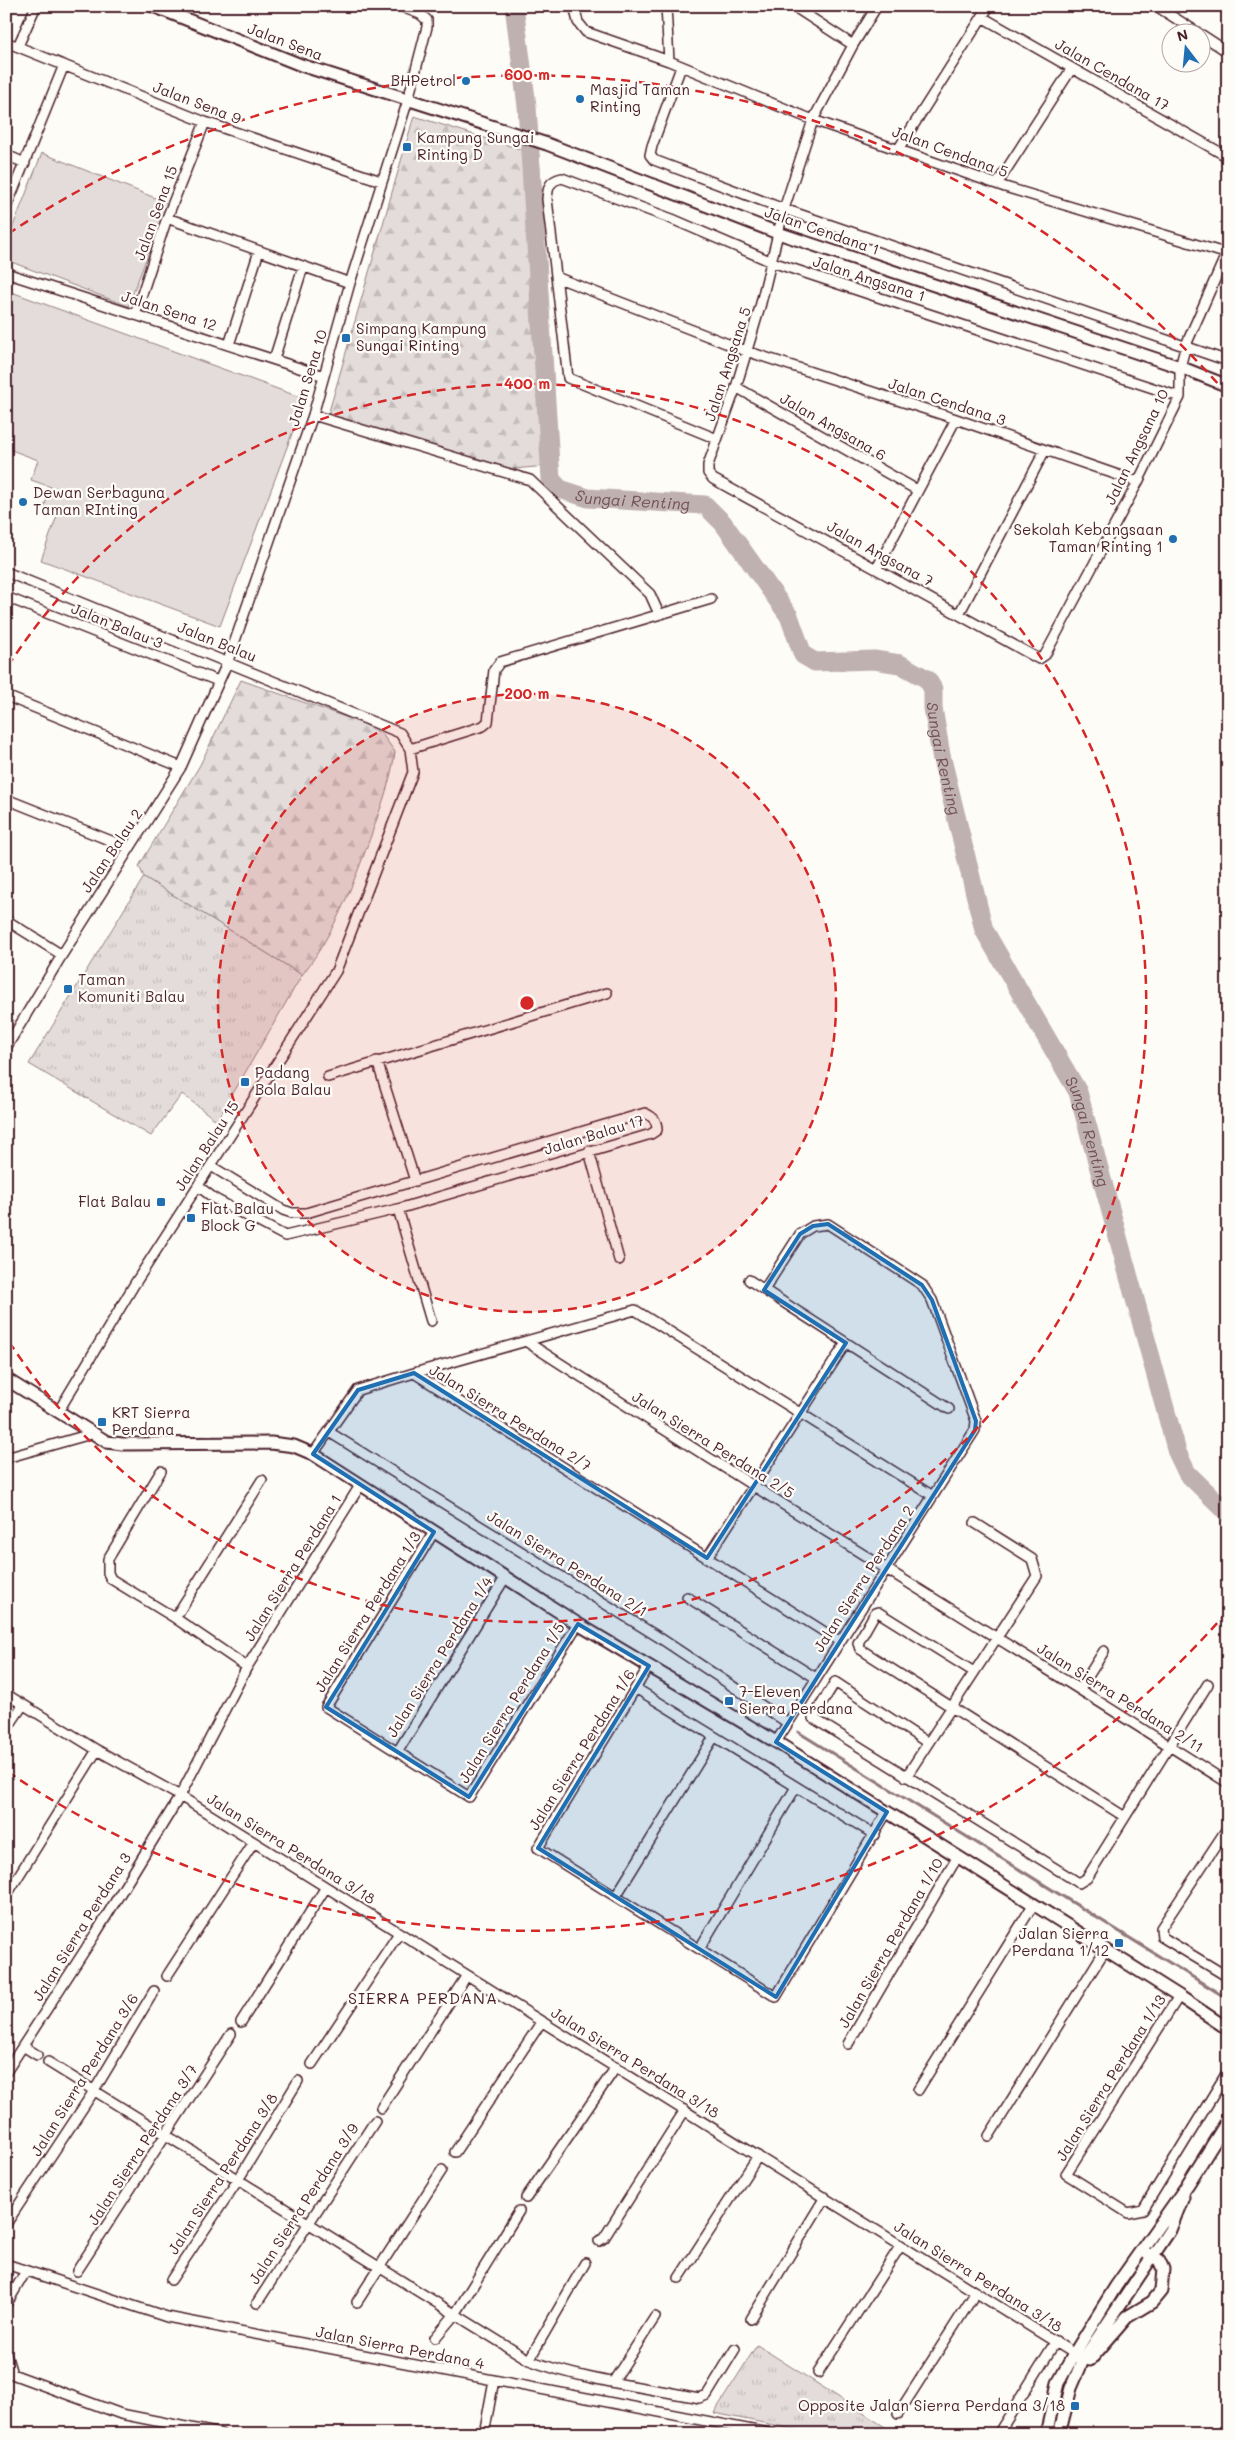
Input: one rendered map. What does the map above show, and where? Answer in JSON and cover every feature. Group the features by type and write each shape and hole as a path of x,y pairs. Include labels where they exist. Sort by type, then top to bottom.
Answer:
{"street":[{"path":"18,46 36,6"},
{"name":"Jalan Sena","path":"153,6 301,65 408,100"},
{"name":"Jalan Sena 10","path":"228,661 313,415 350,283 408,100 427,27 426,20 420,14 400,6"},
{"name":"Jalan Cendana 5","path":"574,6 578,22 586,32 669,62 813,120 899,148 997,184 1227,253"},
{"path":"666,6 669,62"},
{"path":"794,6 853,45"},
{"name":"Jalan Angsana 5","path":"708,473 708,465 736,387 772,262 784,210 813,120 853,45 877,6"},
{"path":"899,148 989,6"},
{"path":"1156,6 1181,22"},
{"name":"Jalan Cendana 17","path":"982,17 1228,158"},
{"name":"Jalan Sena 9","path":"6,42 205,122 381,181"},
{"path":"1212,42 1228,52"},
{"path":"6,208 64,65"},
{"name":"Jalan Cendana 1","path":"681,67 650,154 654,160 784,210 1228,361"},
{"path":"997,184 1072,68"},
{"name":"Jalan Cendana 1","path":"408,100 547,144 778,232 1180,367 1228,386"},
{"name":"Jalan Sena 15","path":"135,315 167,218 205,122"},
{"path":"6,155 25,163"},
{"name":"Jalan Angsana 1","path":"556,277 547,199 548,186 554,180 562,178 663,216 772,262 1180,397"},
{"path":"167,218 350,283"},
{"path":"229,345 259,251"},
{"name":"Jalan Angsana 10","path":"1038,659 1045,655 1138,482 1180,397 1180,367 1186,346 1227,253"},
{"path":"274,360 303,267"},
{"name":"Jalan Sena 12","path":"6,273 324,376"},
{"path":"556,277 570,380 717,439"},
{"name":"Jalan Cendana 3","path":"556,277 746,351 956,419 1138,482"},
{"name":"Jalan Angsana 6","path":"736,387 917,490"},
{"path":"313,415 530,480 650,594 659,614"},
{"path":"877,568 956,419"},
{"path":"958,614 1045,450"},
{"name":"Jalan Angsana 7","path":"708,473 713,479 877,568 1038,659"},
{"name":"Jalan Balau","path":"6,572 228,661 400,733 410,749"},
{"name":"Jalan Balau 3","path":"6,597 218,681"},
{"path":"410,749 483,726 488,722 494,670 500,662 711,599"},
{"name":"Jalan Balau 2","path":"6,1048 129,848 156,810 182,767 228,661"},
{"path":"6,696 182,767"},
{"name":"Jalan Balau 15","path":"58,1412 134,1285 336,971 413,772 410,749"},
{"path":"6,799 129,848"},
{"path":"6,920 62,955"},
{"path":"328,1077 377,1060 607,993"},
{"path":"377,1060 415,1181"},
{"name":"Jalan Balau 17","path":"198,1186 222,1203 285,1236 398,1209 589,1151 652,1134 657,1130 657,1123 653,1117 645,1113 306,1213 292,1213 273,1204 210,1166"},
{"path":"589,1151 619,1260"},
{"path":"398,1209 431,1320"},
{"name":"Jalan Sierra Perdana 2","path":"764,1290 800,1234 818,1225 828,1224 922,1285 932,1300 976,1421 975,1430 776,1742"},
{"path":"749,1280 949,1409"},
{"path":"414,1373 635,1310 933,1496"},
{"name":"Jalan Sierra Perdana 2/5","path":"527,1342 752,1488 998,1637"},
{"path":"707,1558 846,1343"},
{"name":"Jalan Sierra Perdana 2/7","path":"313,1454 358,1390 414,1373 839,1641"},
{"path":"6,1380 91,1434 108,1442 122,1444 271,1442 294,1446 313,1454 578,1624 776,1742 958,1856 1228,2030"},
{"name":"Jalan Sierra Perdana 2/1","path":"329,1432 652,1633 788,1723"},
{"path":"6,1458 91,1434"},
{"path":"161,1471 108,1559 111,1579 175,1618 247,1666"},
{"path":"175,1618 262,1480"},
{"name":"Jalan Sierra Perdana 1","path":"180,1796 247,1666 361,1484"},
{"path":"906,1777 1037,1576 1032,1560 975,1522"},
{"name":"Jalan Sierra Perdana 1/3","path":"398,1751 326,1707 434,1532"},
{"name":"Jalan Sierra Perdana 1/4","path":"398,1751 505,1578"},
{"path":"687,1598 816,1678"},
{"path":"974,1672 878,1612 875,1613 858,1643 860,1649 1125,1817"},
{"name":"Jalan Sierra Perdana 1/5","path":"398,1751 469,1796 578,1624"},
{"name":"Jalan Sierra Perdana 2/11","path":"998,1637 1228,1783"},
{"path":"1080,1689 1104,1651"},
{"name":"Jalan Sierra Perdana 1/6","path":"616,1896 538,1848 637,1689 649,1666"},
{"path":"928,1743 835,1682 813,1718 1080,1883 1087,1878 1208,1684"},
{"path":"637,1689 875,1835"},
{"name":"Jalan Sierra Perdana 3/18","path":"6,1694 97,1750 180,1796 1079,2357"},
{"path":"6,1730 23,1705"},
{"path":"714,1737 616,1896 776,1997 875,1835 887,1812"},
{"path":"6,1896 97,1750"},
{"path":"700,1948 796,1787"},
{"name":"Jalan Sierra Perdana 3","path":"6,2072 96,1934 180,1796"},
{"path":"1228,1826 1161,1928 1162,1937 1228,1977"},
{"path":"167,1976 254,1842"},
{"name":"Jalan Sierra Perdana 1/10","path":"848,2044 958,1856"},
{"path":"241,2022 326,1887"},
{"path":"918,2090 1034,1905"},
{"path":"312,2064 399,1932"},
{"path":"990,2136 1105,1950"},
{"path":"381,2108 467,1974"},
{"name":"Jalan Sierra Perdana 3/6","path":"6,2224 94,2090 154,1991"},
{"name":"Jalan Sierra Perdana 1/13","path":"1178,1996 1066,2174 1128,2213 1143,2210 1228,2071"},
{"path":"455,2152 542,2021"},
{"name":"Jalan Sierra Perdana 3/7","path":"77,2271 167,2136 231,2034"},
{"path":"23,2046 37,2055"},
{"path":"48,2062 379,2268 456,2313 529,2360 542,2365 614,2382 699,2398 707,2395 735,2349"},
{"path":"526,2198 616,2067"},
{"name":"Jalan Sierra Perdana 3/8","path":"171,2280 238,2180 298,2081"},
{"path":"599,2242 604,2238 685,2110"},
{"path":"1059,2434 1079,2357 1140,2250 1188,2184 1228,2120"},
{"name":"Jalan Sierra Perdana 3/9","path":"257,2303 374,2121"},
{"path":"679,2278 758,2156"},
{"path":"357,2302 442,2170"},
{"path":"1046,2434 1058,2383 1153,2257 1170,2230 1188,2184"},
{"path":"751,2320 825,2198"},
{"path":"435,2338 456,2313 519,2211"},
{"path":"818,2373 901,2245"},
{"path":"1074,2379 1127,2317 1152,2302 1161,2291 1163,2269 1159,2260 1140,2250"},
{"path":"529,2360 585,2263"},
{"name":"Jalan Sierra Perdana 4","path":"6,2264 167,2317 773,2434"},
{"path":"6,2305 26,2271"},
{"path":"898,2414 976,2292"},
{"path":"614,2382 655,2317"},
{"path":"998,2434 1056,2341"},
{"path":"6,2354 12,2374 136,2418 221,2434"},
{"path":"484,2434 494,2380"}],"highlighted area":[{"path":"828,1224 922,1285 932,1300 976,1421 975,1430 776,1742 887,1812 776,1997 538,1848 649,1666 578,1624 469,1797 326,1707 434,1532 313,1454 358,1390 414,1373 707,1558 846,1343 764,1290 800,1234 813,1226"}],"green space":[{"path":"414,116 539,155 558,465 513,469 328,415"},
{"path":"42,153 168,203 128,306 6,260 6,244"},
{"path":"6,290 305,399 220,626 41,560 58,513 44,507 51,487 31,480 38,460 6,448"},
{"path":"241,680 362,723 382,734 395,752 383,801 351,887 324,942 302,975 144,877 139,866 200,765"},
{"path":"144,877 302,975 217,1121 182,1094 151,1136 29,1064"},
{"path":"757,2345 896,2434 818,2434 714,2413"}],"waterway":[{"name":"Sungai Renting","path":"514,6 527,106 551,479 560,489 588,498 705,505 723,523 789,616 803,655 815,662 874,660 900,664 927,679 933,689 933,708 941,755 984,930 1078,1092 1177,1452 1187,1473 1228,1513"},
{"path":"798,1732 1228,1999"}],"place":[{"name":"BHPetrol","path":"466,81"},
{"name":"Masjid Taman Rinting","path":"580,99"},
{"name":"Kampung Sungai Rinting D","path":"407,147"},
{"name":"Simpang Kampung Sungai Rinting","path":"346,338"},
{"name":"Dewan Serbaguna Taman RInting","path":"23,502"},
{"name":"Sekolah Kebangsaan Taman Rinting 1","path":"1173,539"},
{"name":"Taman Komuniti Balau","path":"68,989"},
{"name":"Padang Bola Balau","path":"245,1082"},
{"name":"Flat Balau","path":"161,1202"},
{"name":"Flat Balau Block G","path":"191,1218"},
{"name":"KRT Sierra Perdana","path":"102,1422"},
{"name":"7-Eleven Sierra Perdana","path":"729,1701"},
{"name":"Jalan Sierra Perdana 1/12","path":"1119,1943"},
{"name":"Opposite Jalan Sierra Perdana 3/18","path":"1075,2406"}],"district":[{"name":"SIERRA PERDANA","path":"423,1998"}]}
